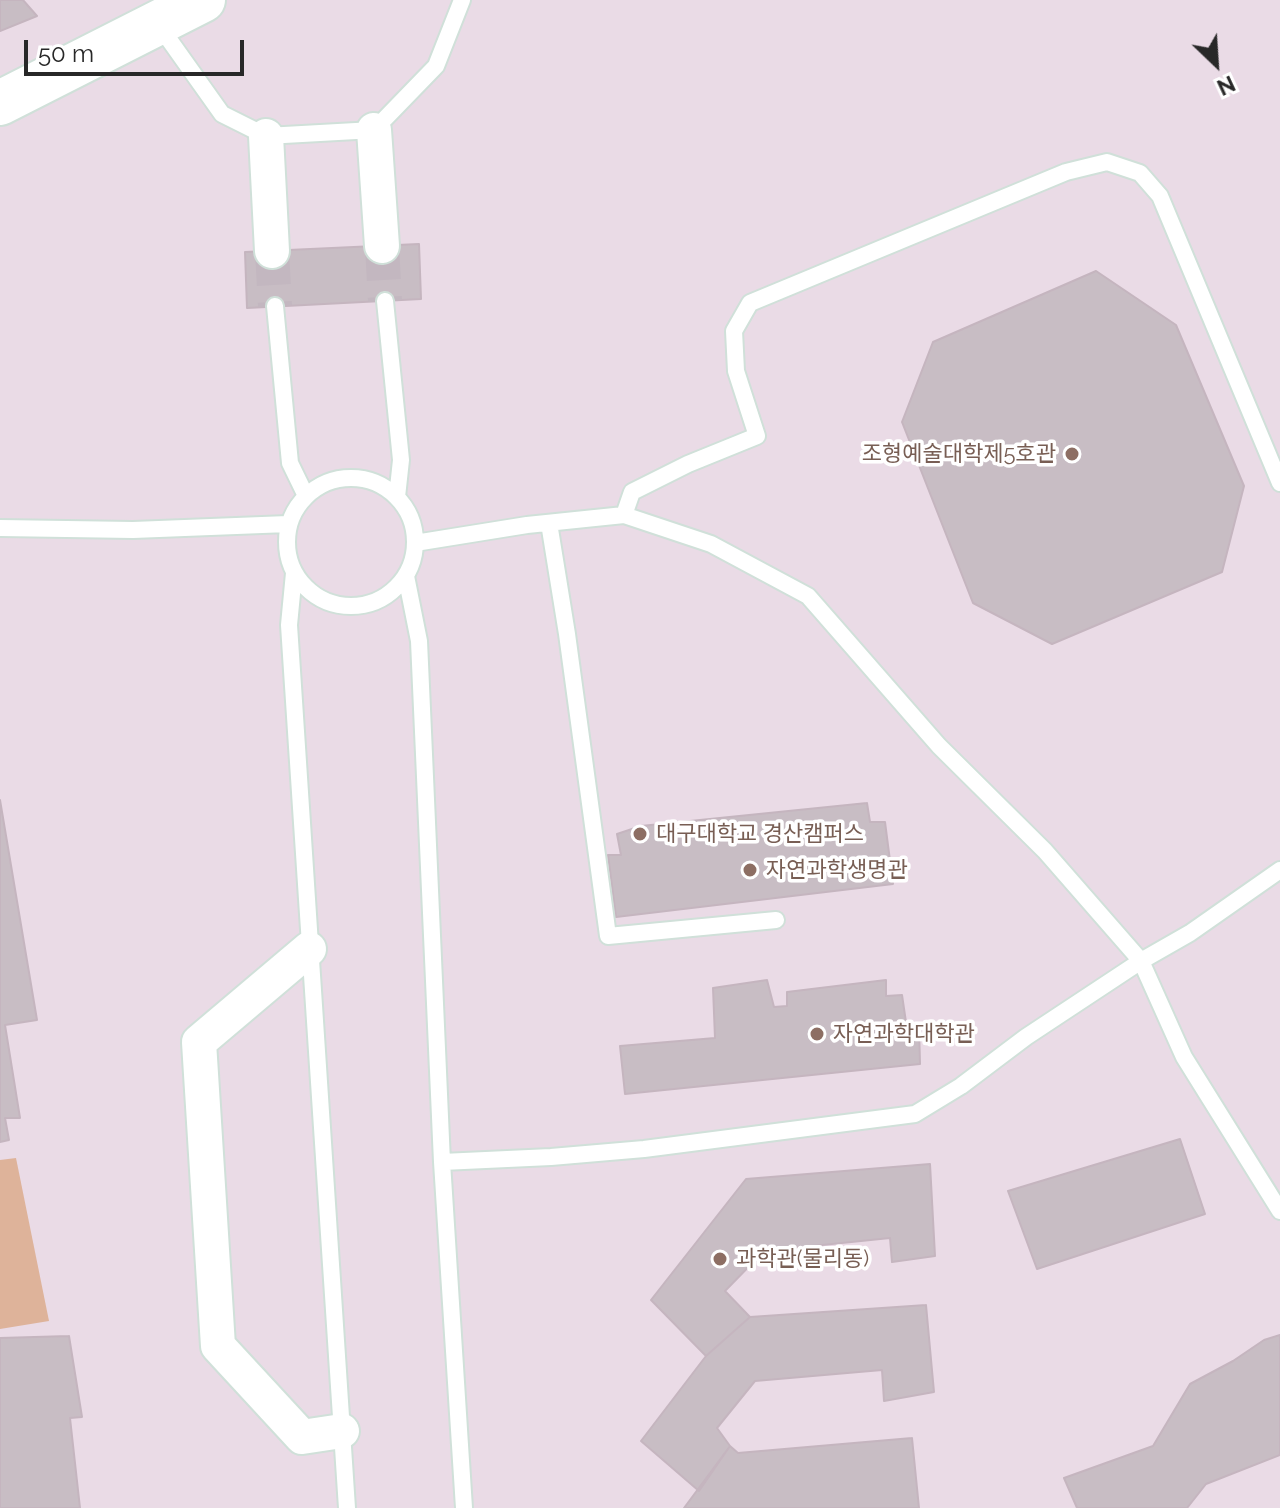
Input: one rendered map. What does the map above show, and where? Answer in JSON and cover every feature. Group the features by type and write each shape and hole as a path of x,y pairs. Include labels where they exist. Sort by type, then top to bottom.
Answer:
{"street":[{"path":"0,103 203,0"},
{"path":"374,130 382,246"},
{"path":"266,136 272,251"},
{"path":"309,949 199,1042 218,1346 302,1437 342,1431"}],"lane":[{"path":"157,23 222,114 266,136 374,130 436,66 462,0"},
{"path":"624,515 632,492 688,464 757,436 736,371 734,331 750,303 1066,172 1107,162 1140,173 1160,196 1280,483"},
{"path":"385,301 401,460 397,497"},
{"path":"275,306 290,463 306,496"},
{"path":"352,478 369,480 397,497 407,511 415,543 413,560 406,576 395,588 382,599 366,605 349,606 333,604 304,587 294,573 287,549 288,524 306,496 335,480 352,478"},
{"path":"415,543 624,515 711,544 808,596 939,746 1045,851 1141,961 1184,1057 1280,1211"},
{"path":"549,523 608,936 776,920"},
{"path":"0,528 133,530 288,524"},
{"path":"294,573 289,625 347,1508"},
{"path":"406,576 419,641 442,1162 464,1508"},
{"path":"442,1162 644,1149 915,1114 1280,870"}],"shaded area":[{"path":"16,1158 49,1321 0,1329 0,1160"}],"building":[{"path":"0,0 23,0 37,16 0,31"},
{"path":"419,244 421,299 247,308 245,252"},
{"name":"조형예술대학제5호관","path":"1096,271 1176,325 1244,486 1222,572 1052,644 973,603 902,422 933,342"},
{"path":"0,800 37,1020 5,1025 20,1118 5,1118 9,1140 0,1142"},
{"name":"자연과학생명관","path":"867,803 870,822 885,822 893,884 616,917 608,855 621,855 617,834 641,826"},
{"name":"자연과학대학관","path":"767,980 774,1007 787,1006 787,992 886,980 886,996 902,995 907,1029 919,1026 920,1064 625,1094 620,1046 715,1038 713,988"},
{"path":"1180,1139 1205,1214 1037,1269 1008,1191"},
{"name":"과학관(물리동)","path":"930,1164 935,1256 892,1262 890,1238 764,1251 725,1291 750,1317 706,1356 651,1300 746,1179"},
{"path":"926,1305 934,1392 884,1401 882,1370 755,1381 717,1428 730,1446 699,1491 641,1441 706,1356 750,1317"},
{"path":"1280,1335 1280,1455 1206,1484 1187,1508 1077,1508 1064,1478 1153,1446 1190,1384 1264,1340"},
{"path":"69,1336 82,1417 70,1418 80,1508 0,1508 0,1338"},
{"path":"912,1438 919,1508 684,1508 730,1446 738,1453"}],"tunnel":[{"path":"382,246 385,301"},
{"path":"272,251 275,306"}],"place":[{"name":"조형예술대학제5호관","path":"1072,454"},
{"name":"대구대학교 경산캠퍼스","path":"640,834"},
{"name":"자연과학생명관","path":"750,870"},
{"name":"자연과학대학관","path":"817,1034"},
{"name":"과학관(물리동)","path":"720,1259"}]}
